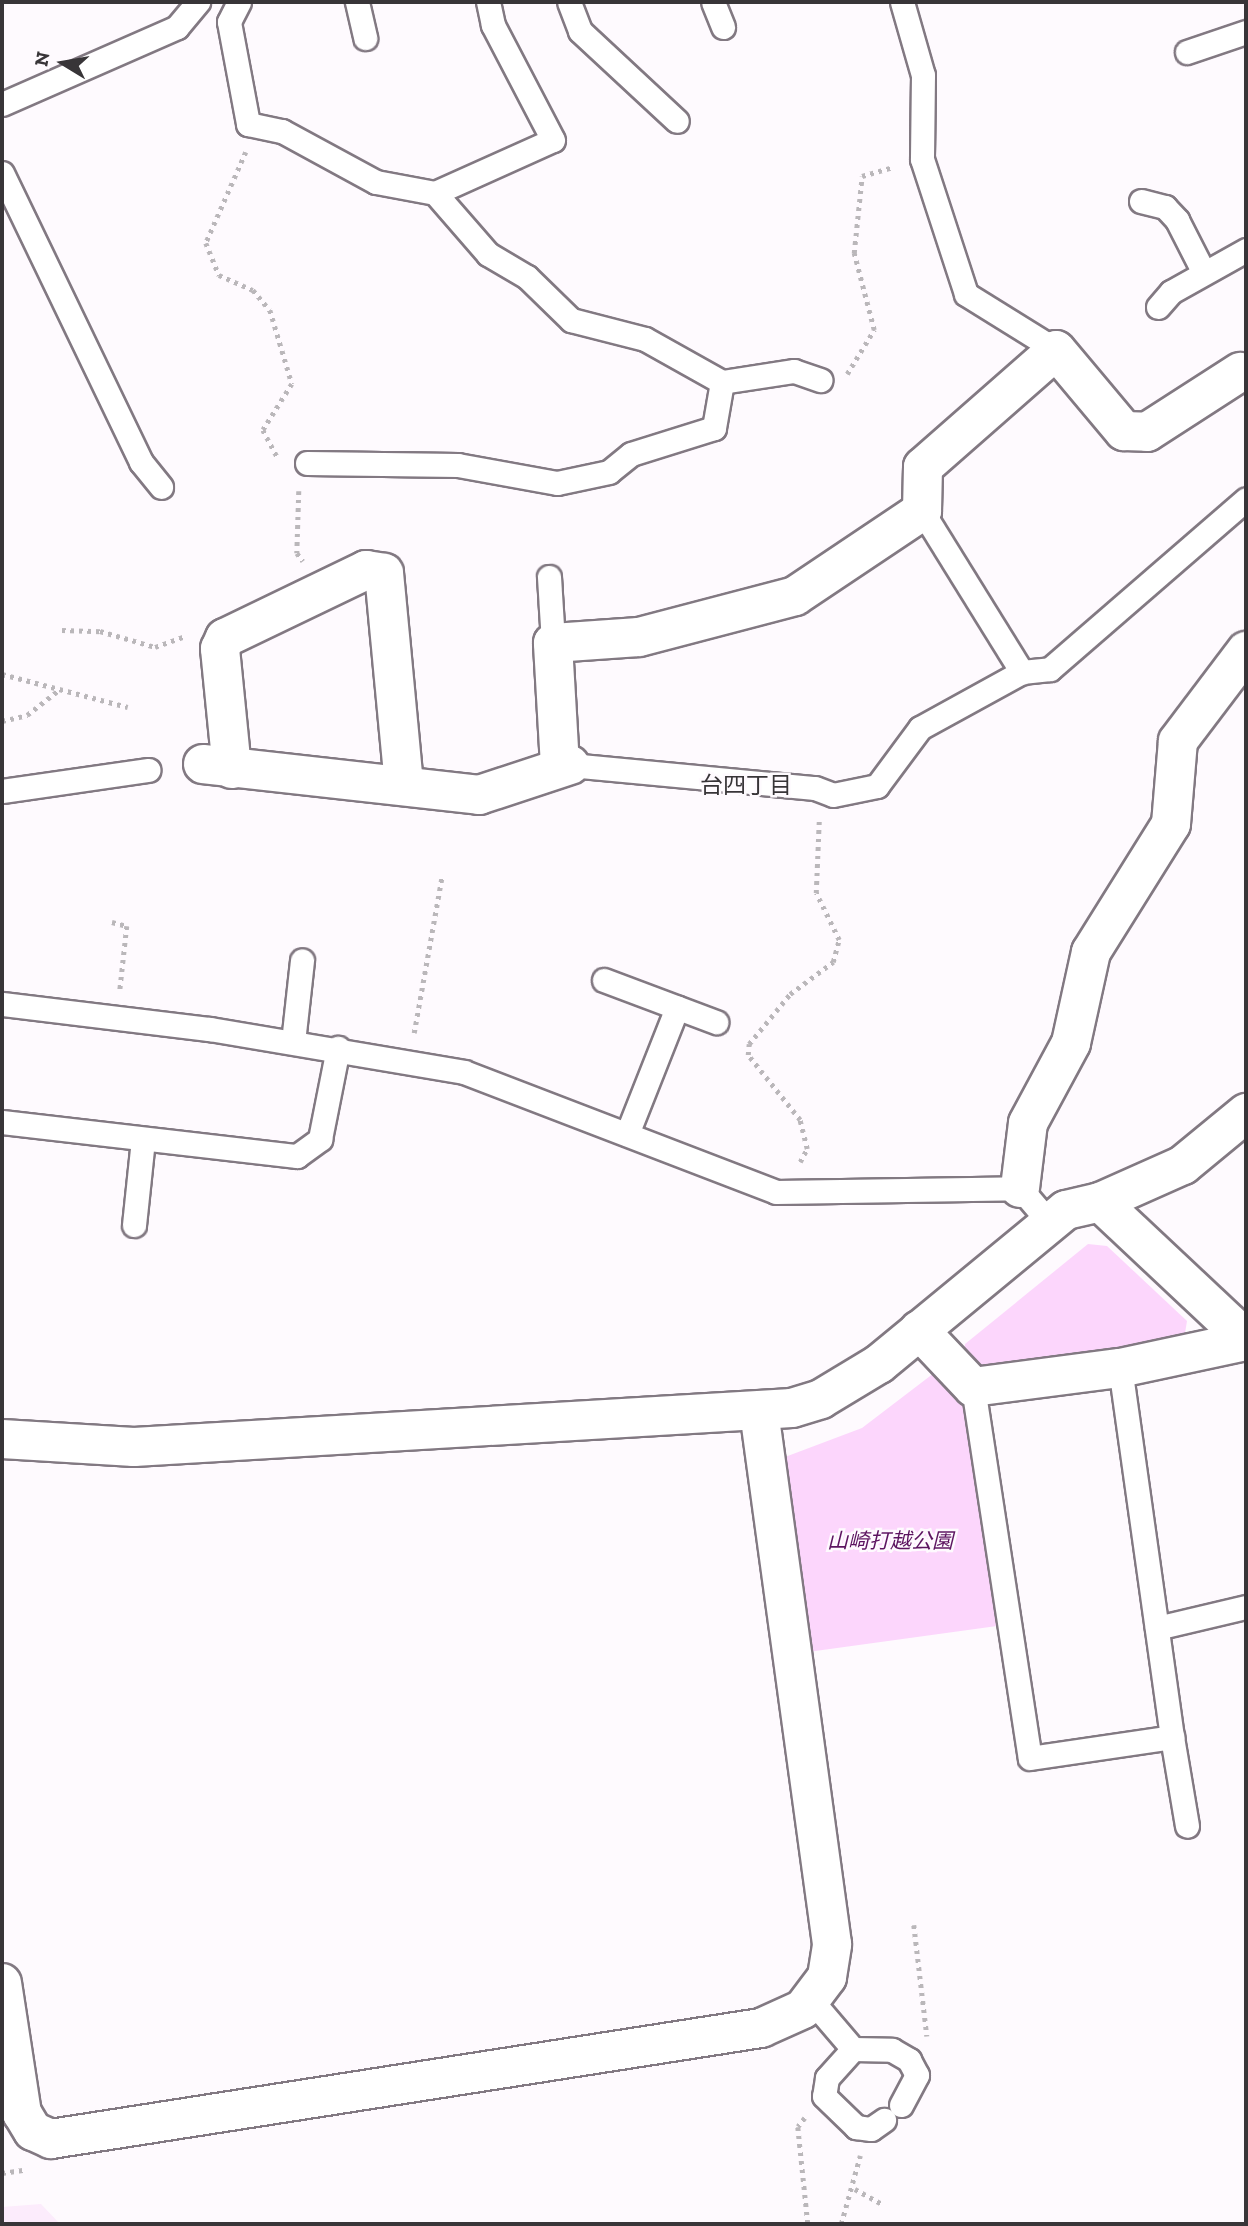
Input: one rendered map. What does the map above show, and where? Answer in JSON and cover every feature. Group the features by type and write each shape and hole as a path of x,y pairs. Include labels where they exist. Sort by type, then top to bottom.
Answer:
{"street":[{"path":"404,785 384,573 366,569 318,589 225,638 220,649 218,767 479,795 565,766 554,643 639,637 795,596 922,511 923,467 1056,350 1124,431 1147,432 1244,373"},
{"path":"1020,1188 1028,1123 1071,1043 1091,952 1171,824 1178,741 1246,650"},
{"path":"2,1439 134,1447 759,1411 821,1399 879,1364 1066,1210 1100,1202 1183,1165 1246,1113"},
{"path":"1100,1202 1246,1340"},
{"path":"919,1330 973,1387 1120,1368 1246,1340"},
{"path":"2,1983 22,2113 33,2131 64,2140 761,2028 812,2001 829,1969 831,1928 759,1411"}],"lane":[{"path":"2,104 177,27 198,2"},
{"path":"239,2 229,22 248,124 282,131 376,182 435,193 553,140 493,25 488,2"},
{"path":"357,2 365,38"},
{"path":"569,2 580,31 677,121"},
{"path":"713,2 723,27"},
{"path":"902,2 923,75 922,159 966,294 1056,350"},
{"path":"1187,51 1246,32"},
{"path":"2,173 141,462 161,487"},
{"path":"435,193 488,254 527,277 571,320 645,339 722,382 794,371 820,380"},
{"path":"1141,201 1165,207 1177,220 1203,271"},
{"path":"1158,307 1203,271 1246,250"},
{"path":"297,470 458,465 557,483 609,472 631,454 714,428 722,382"},
{"path":"565,766 823,791 833,795 877,786 920,728 1022,671 1051,669 1246,499"},
{"path":"922,511 1022,671"},
{"path":"549,578 554,643"},
{"path":"2,791 148,770"},
{"path":"293,1042 302,960"},
{"path":"604,980 716,1022"},
{"path":"2,1004 338,1048 464,1072 776,1192 1020,1188 1049,1222"},
{"path":"627,1134 677,1008"},
{"path":"2,1122 297,1156 320,1139 338,1048"},
{"path":"134,1225 143,1139"},
{"path":"1120,1368 1187,1826"},
{"path":"973,1387 1030,1758 1172,1737"},
{"path":"1157,1628 1246,1607"},
{"path":"812,2001 853,2049 892,2050 918,2075 883,2118 833,2111 824,2096 827,2078 853,2049"}],"path":[{"path":"248,124 246,155 206,243 219,275 253,290 270,310 292,384 265,423 264,440 297,470 297,553 318,589"},
{"path":"820,380 838,381 853,369 874,330 854,253 862,176 922,159"},
{"path":"62,630 100,631 155,647 211,630 225,638"},
{"path":"2,674 128,707"},
{"path":"2,720 27,715 60,689"},
{"path":"776,1192 807,1149 800,1120 748,1055 750,1044 790,994 833,962 839,940 816,892 823,791"},
{"path":"411,1061 442,876"},
{"path":"112,922 127,926 116,1019"},
{"path":"914,1925 931,2065 918,2075"},
{"path":"808,2224 798,2127 824,2096"},
{"path":"841,2224 883,2118"},
{"path":"855,2189 882,2204"}],"shaded area":[{"path":"41,2204 60,2224 2,2224 2,2207"}],"green space":[{"path":"1088,1244 1107,1246 1187,1321 1184,1339 970,1372 962,1365 965,1344"},
{"name":"山崎打越公園","path":"938,1370 962,1402 997,1626 808,1652 785,1457 862,1428"}],"district":[{"name":"台四丁目","path":"746,785"}]}
